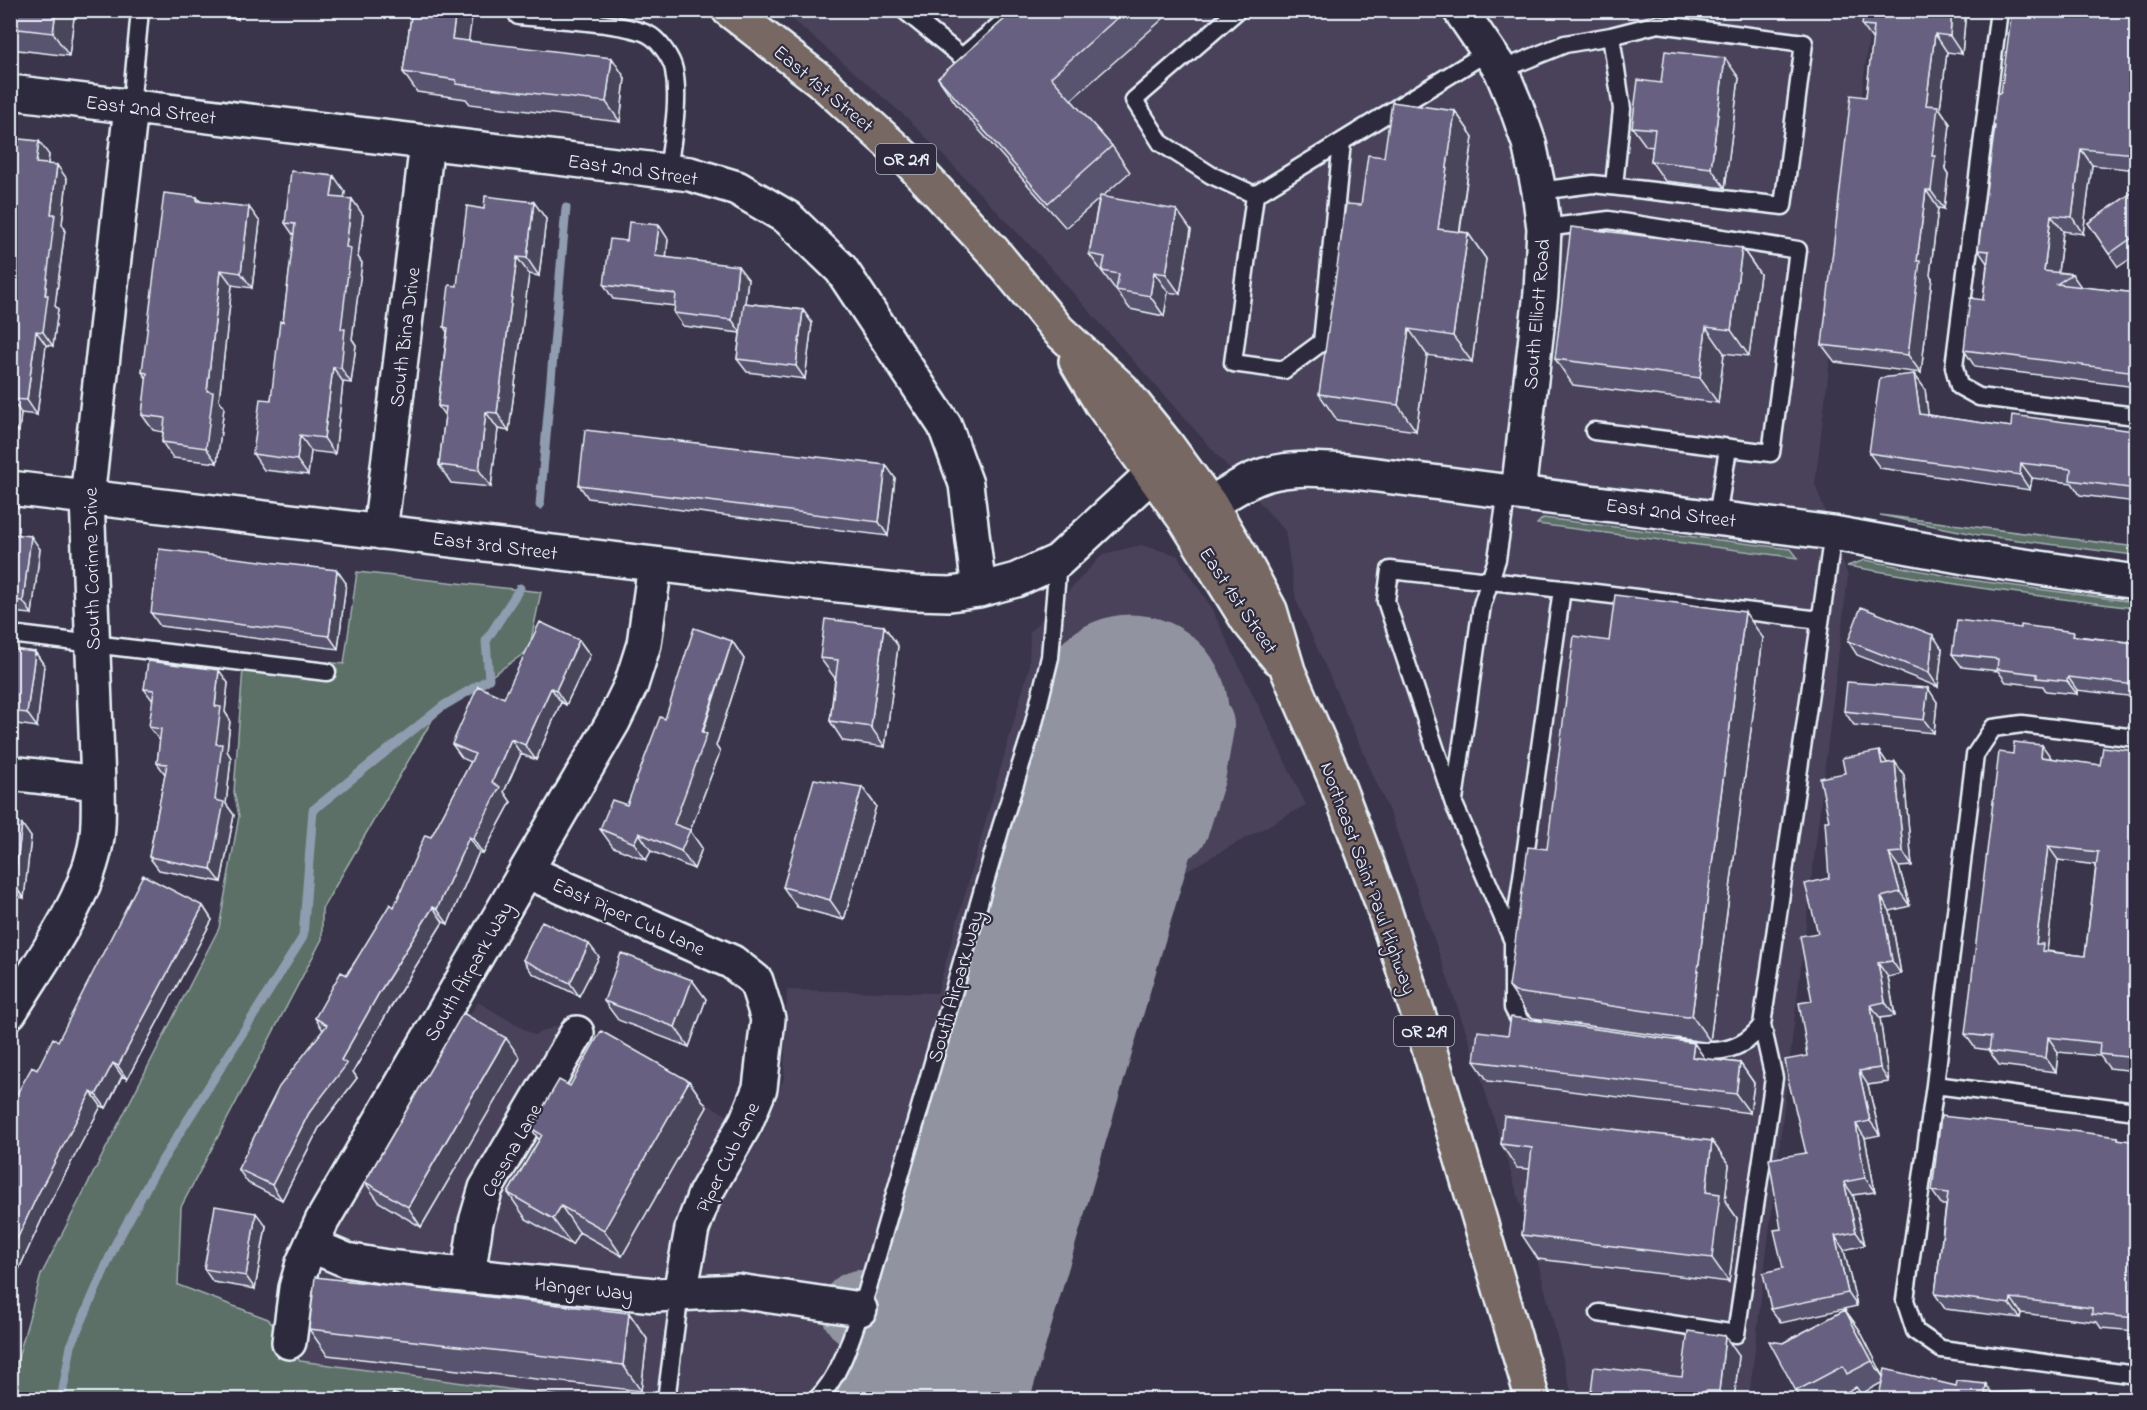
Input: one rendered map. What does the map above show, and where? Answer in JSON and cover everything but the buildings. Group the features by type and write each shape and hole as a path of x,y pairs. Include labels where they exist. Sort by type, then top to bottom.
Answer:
{"main road":[{"name":"East 1st Street","path":"729,10 821,81 910,162 993,251 1059,331 1122,389 1210,504 1270,610 1288,671"},
{"name":"East 1st Street","path":"1059,331 1101,403 1186,521 1248,621 1288,671"},
{"name":"Northeast Saint Paul Highway","path":"1288,671 1335,781 1385,911 1426,1038 1533,1400"}],"street":[{"name":"South Elliott Road","path":"1460,10 1495,61 1529,143 1544,228 1541,293 1513,492"},
{"name":"East 2nd Street","path":"10,92 668,171 690,174 737,188 788,218 841,269 945,426 966,484 980,590"},
{"name":"South Corinne Drive","path":"10,1012 82,892 96,847 99,817 87,498 131,107"},
{"name":"South Bina Drive","path":"380,532 427,143"},
{"name":"East 2nd Street","path":"1210,504 1239,486 1291,470 1346,471 1833,533 1976,559 2136,582"},
{"path":"980,590 1016,580 1058,561 1152,474"},
{"name":"East 3rd Street","path":"10,489 915,593 950,594 980,590"},
{"name":"South Airpark Way","path":"290,1342 296,1288 303,1263 322,1221 613,722 631,685 644,645 655,564"},
{"path":"10,773 98,783"},
{"name":"East Piper Cub Lane","path":"526,871 732,962"},
{"name":"Piper Cub Lane","path":"680,1293 693,1229 705,1194 746,1122 760,1088 768,1019 756,981 732,962"},
{"name":"Cessna Lane","path":"468,1276 476,1222 486,1188 577,1033"},
{"name":"Hanger Way","path":"311,1245 345,1260 387,1267 654,1295 738,1291 860,1309"}],"lane":[{"path":"131,107 140,10"},
{"path":"904,10 962,57 1017,10"},
{"path":"1238,10 1134,100 1161,142 1211,175 1255,195"},
{"path":"1999,10 1954,367 1959,386 1979,397 2136,416"},
{"path":"518,16 631,28 651,36 664,50 674,68 676,99 668,171"},
{"path":"1255,195 1342,142 1495,61 1658,24 1804,43 1783,206 1593,184 1539,191"},
{"path":"1611,36 1622,109 1614,186"},
{"path":"1255,195 1233,363 1284,370 1322,342 1342,142"},
{"path":"1544,228 1609,220 1798,250 1771,453 1594,431"},
{"path":"1717,517 1728,449"},
{"path":"1454,804 1482,605 1497,559 1513,492"},
{"path":"1599,1313 1736,1334 1774,1078 1762,1025 1833,533"},
{"name":"South Airpark Way","path":"816,1400 826,1390 844,1354 860,1309 1001,827 1033,727 1050,657 1058,561"},
{"path":"1513,942 1454,804 1386,601 1390,570 1820,620"},
{"path":"1553,1031 1530,1028 1521,1023 1513,1008 1513,942 1562,589"},
{"path":"10,634 327,672"},
{"path":"2136,738 2022,724 1993,728 1975,754 1935,1085 1905,1300 1915,1330 1941,1349 2136,1375"},
{"path":"1659,1046 1705,1053 1733,1048 1753,1037 1762,1025"},
{"path":"1935,1085 2136,1111"},
{"path":"666,1400 680,1293"}],"shaded area":[{"path":"783,11 1872,11 1815,484 1848,576 1749,1399 1573,1399 1534,1247 1470,1043 1392,818 1296,600 1285,531 1041,257 907,118"},
{"path":"1141,545 1177,555 1211,607 1306,805 1162,884 1113,950 980,1399 581,1400 300,1361 314,1290 342,1217 478,1002 534,1035 568,1021 762,1136 784,1078 787,990 937,993 1029,668 1030,632 1103,554"}],"green space":[{"path":"1880,515 2136,547 2136,552 2133,555 1979,535"},
{"path":"1543,518 1791,549 1798,558 1537,524"},
{"path":"1865,560 1964,579 2127,601 2133,608 1980,588 1847,566"},
{"path":"357,572 541,592 529,650 435,715 322,909 322,939 181,1207 178,1285 268,1319 300,1361 581,1399 11,1400 11,1383 41,1275 219,928 239,816 234,792 244,654 344,664"}],"waterway":[{"path":"540,505 566,208"},
{"path":"61,1400 71,1346 115,1245 153,1175 303,937 313,810 443,706 489,679 486,641 520,588"}],"taxiway":[{"path":"1090,849 1144,836 1171,823 1187,772 1195,726 1185,711 1157,703 1131,712"},
{"path":"860,1309 948,1330"}],"runway":[{"path":"928,1400 1131,712"}]}
